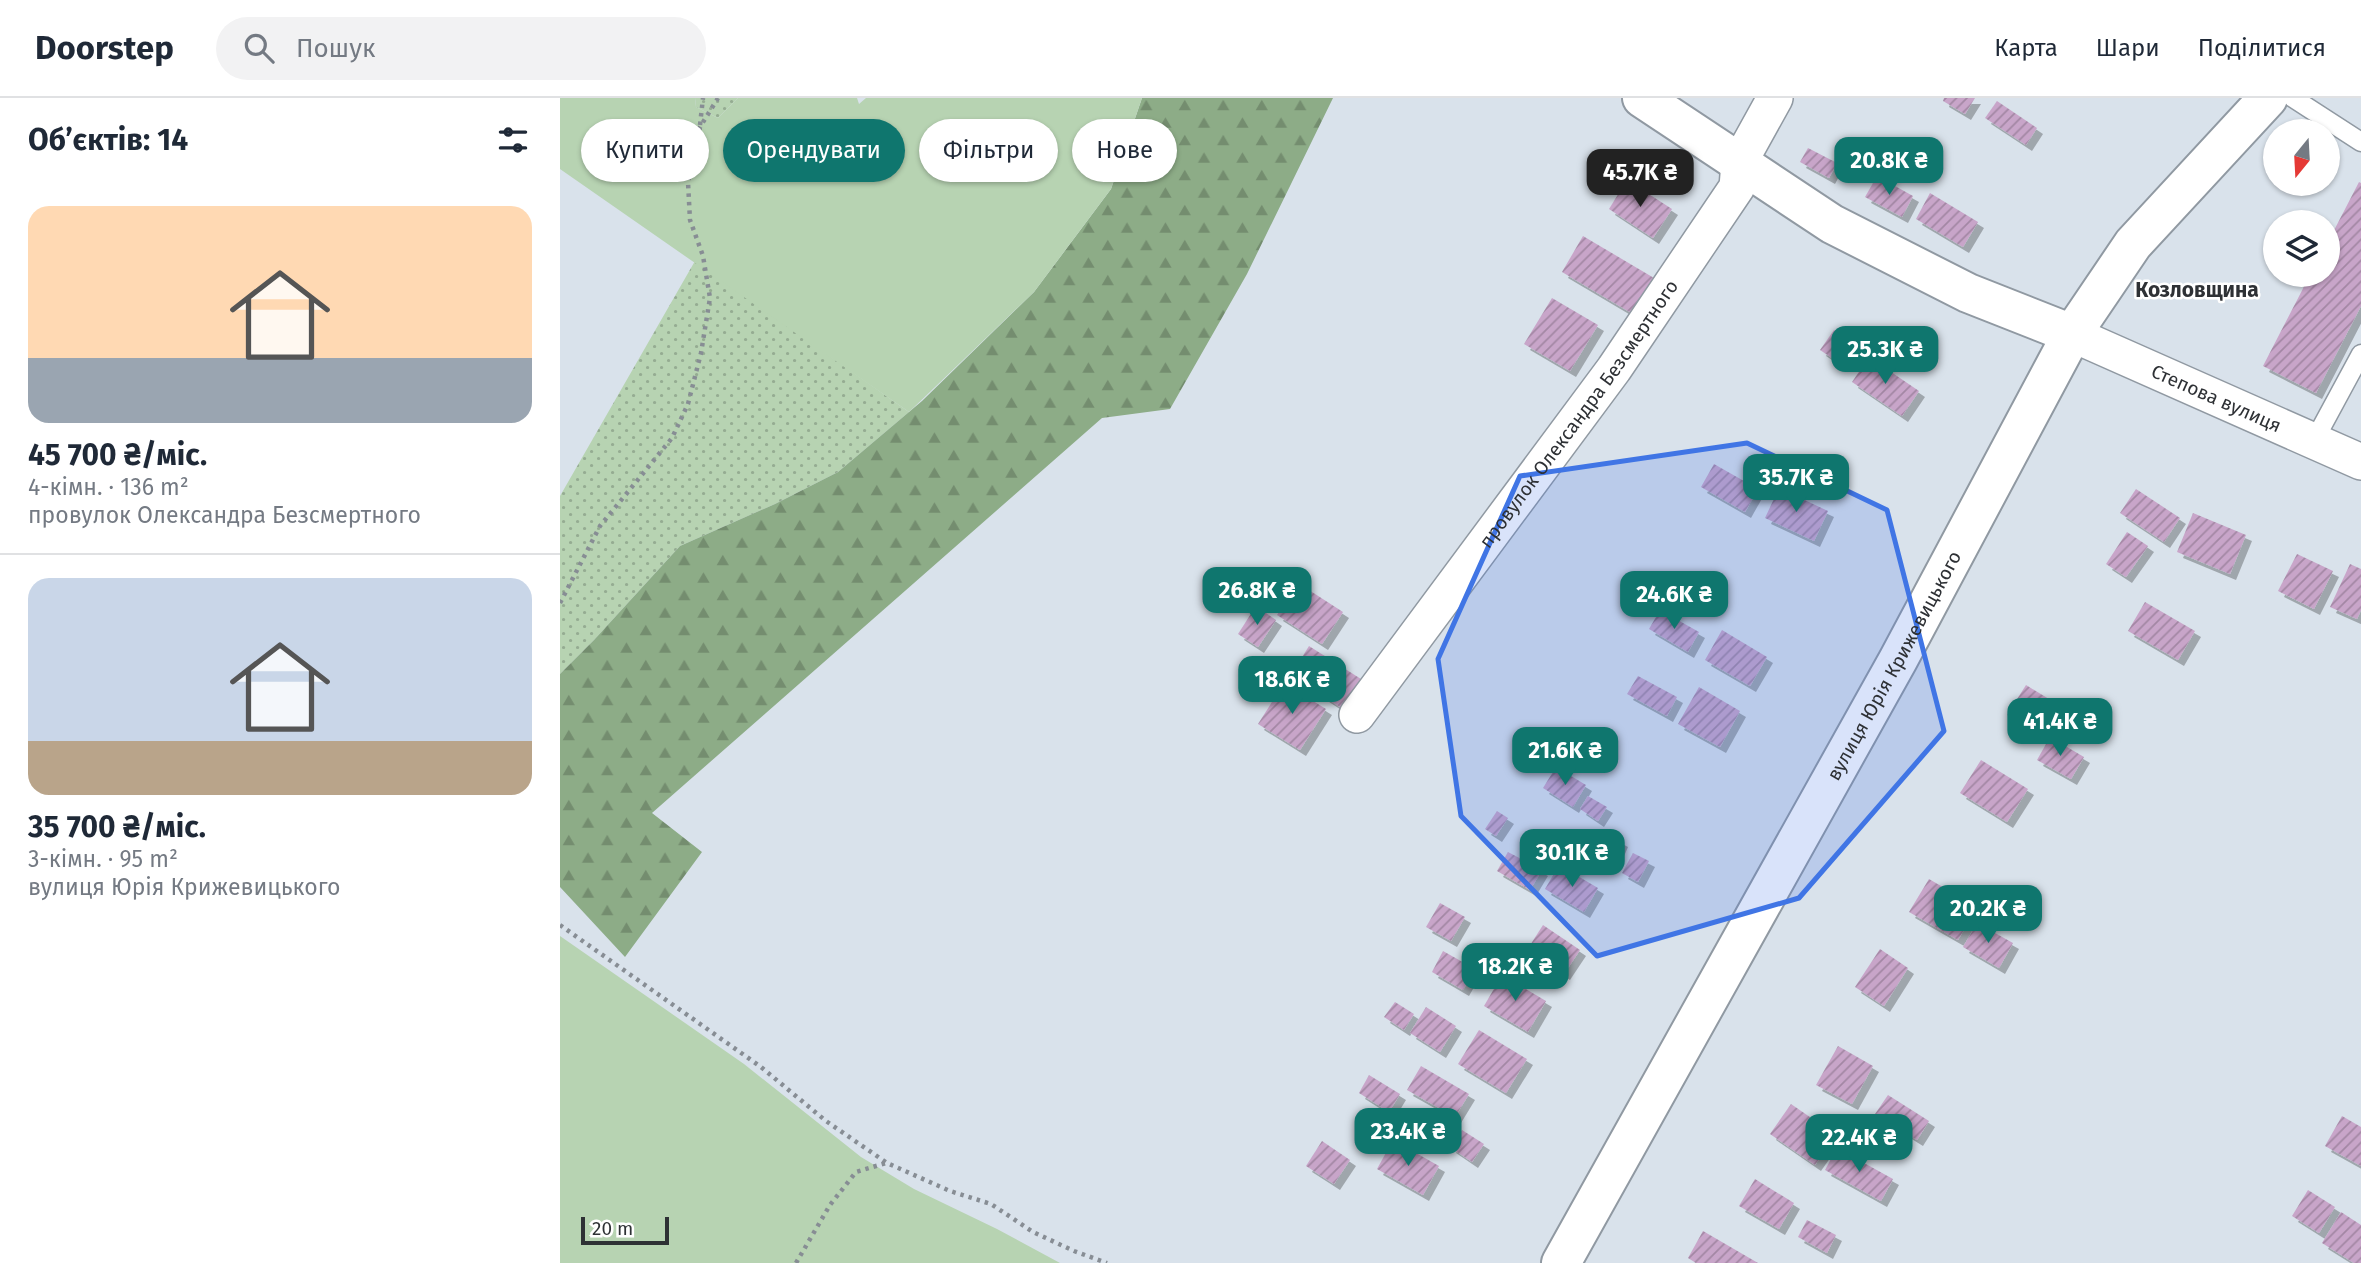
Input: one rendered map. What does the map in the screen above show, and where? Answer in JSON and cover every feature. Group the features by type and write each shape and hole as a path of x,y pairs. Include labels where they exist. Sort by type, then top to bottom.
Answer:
{"street":[{"path":"1642,98 1832,224 1968,293 2072,334"},
{"name":"провулок Олександра Безсмертного","path":"1357,715 1614,369 1737,187 1739,163 1775,98"},
{"name":"вулиця Юрія Крижевицького","path":"1561,1263 1898,660 2072,334 2133,244 2268,98"},
{"name":"Степова вулиця","path":"2072,334 2361,462"}],"lane":[{"path":"2293,98 2361,142"},
{"path":"2314,441 2361,354"}],"path":[{"path":"701,119 703,98"},
{"path":"705,119 718,98"},
{"path":"560,603 600,526 672,438 688,404 701,353 710,298 703,256 690,220 688,182"},
{"path":"560,925 761,1067 826,1121 887,1163 929,1182 991,1204 1033,1232 1107,1263"},
{"path":"796,1263 830,1205 856,1172 887,1163"}],"highlighted area":[{"path":"1747,443 1887,510 1944,731 1799,898 1597,956 1461,816 1438,659 1520,476"}],"green space":[{"path":"560,98 695,98 696,107 718,118 738,98 857,98 859,104 866,98 1142,98 1135,119 1072,119 1072,182 1113,182 1111,189 1034,292 909,412 560,169"},
{"path":"695,98 738,98 718,118 696,107"},
{"path":"1142,98 1333,98 1247,274 1170,409 1102,418 652,813 702,852 625,957 560,887 560,674 680,546 775,504 838,472 922,401 1034,292 1111,189 1113,182 1177,182 1177,119 1135,119"},
{"path":"695,261 909,412 838,472 775,504 680,546 560,674 560,496"},
{"path":"560,936 744,1064 861,1157 914,1189 1060,1263 560,1263"}],"building":[{"path":"1944,98 1975,98 1965,114 1943,101"},
{"path":"1997,101 2037,128 2026,145 1985,118"},
{"path":"1808,148 1837,163 1829,178 1800,162"},
{"path":"1877,176 1913,196 1902,217 1865,197"},
{"path":"1627,180 1672,209 1653,238 1609,209"},
{"path":"2359,182 2361,183 2361,306 2316,393 2263,366 2304,287 2340,287 2340,219"},
{"path":"1930,193 1978,222 1963,247 1916,219"},
{"path":"1583,236 1654,278 1633,314 1562,272"},
{"path":"1552,298 1598,325 1570,371 1524,344"},
{"path":"1834,330 1846,338 1832,358 1820,350"},
{"path":"1869,357 1919,391 1902,416 1852,382"},
{"path":"1714,464 1758,489 1745,512 1701,487"},
{"path":"1779,488 1828,511 1814,541 1765,518"},
{"path":"2136,489 2180,518 2164,542 2120,513"},
{"path":"2193,513 2246,535 2230,574 2177,552"},
{"path":"2127,532 2148,546 2126,577 2106,564"},
{"path":"2297,554 2333,571 2314,609 2278,591"},
{"path":"2350,564 2361,569 2361,610 2357,619 2330,607"},
{"path":"1267,571 1281,580 1266,605 1252,597"},
{"path":"1298,583 1343,612 1322,644 1277,615"},
{"path":"2145,602 2195,631 2178,660 2128,631"},
{"path":"1256,606 1276,620 1258,647 1238,634"},
{"path":"1660,610 1699,632 1688,652 1649,629"},
{"path":"1722,630 1767,657 1750,686 1705,660"},
{"path":"1309,646 1361,679 1343,709 1291,675"},
{"path":"1638,676 1677,697 1667,716 1627,694"},
{"path":"1284,683 1326,709 1300,750 1258,724"},
{"path":"2026,685 2062,707 2044,738 2007,715"},
{"path":"1699,687 1740,711 1720,747 1678,724"},
{"path":"2050,737 2084,757 2071,779 2037,760"},
{"path":"1981,760 2028,789 2007,822 1960,793"},
{"path":"1556,767 1586,785 1573,807 1543,788"},
{"path":"1588,796 1607,807 1598,821 1580,809"},
{"path":"1497,811 1508,818 1496,836 1485,829"},
{"path":"1607,833 1622,841 1612,864 1596,857"},
{"path":"1508,852 1542,870 1530,890 1497,871"},
{"path":"1633,853 1649,861 1638,882 1622,873"},
{"path":"1559,865 1598,888 1584,912 1545,889"},
{"path":"1929,879 1977,907 1958,940 1909,912"},
{"path":"1440,903 1465,917 1451,941 1426,927"},
{"path":"1977,923 2013,943 1999,968 1963,947"},
{"path":"1543,925 1580,950 1564,974 1527,950"},
{"path":"1880,949 1908,968 1884,1006 1855,987"},
{"path":"1443,951 1475,969 1463,990 1432,972"},
{"path":"1502,975 1546,1001 1528,1032 1484,1006"},
{"path":"1395,1002 1414,1014 1404,1030 1384,1017"},
{"path":"1426,1007 1456,1026 1440,1052 1410,1033"},
{"path":"1479,1030 1527,1059 1506,1093 1458,1064"},
{"path":"1838,1046 1873,1066 1852,1104 1816,1085"},
{"path":"1421,1066 1469,1094 1455,1117 1407,1090"},
{"path":"1369,1075 1400,1094 1389,1112 1359,1093"},
{"path":"1888,1095 1929,1121 1917,1140 1875,1114"},
{"path":"1791,1104 1836,1135 1815,1165 1770,1134"},
{"path":"2342,1116 2361,1127 2361,1166 2325,1146"},
{"path":"1462,1130 1484,1144 1472,1162 1450,1147"},
{"path":"1393,1140 1439,1166 1423,1195 1377,1169"},
{"path":"1322,1141 1350,1160 1334,1184 1306,1166"},
{"path":"1837,1148 1893,1179 1881,1201 1825,1170"},
{"path":"1755,1179 1794,1203 1779,1229 1739,1206"},
{"path":"2308,1190 2335,1207 2319,1233 2292,1216"},
{"path":"2341,1212 2361,1225 2361,1263 2354,1263 2322,1243"},
{"path":"1807,1220 1836,1235 1827,1253 1798,1237"},
{"path":"1703,1231 1758,1263 1696,1263 1688,1258"}],"district":[{"name":"Козловщина","path":"2197,290"}]}
